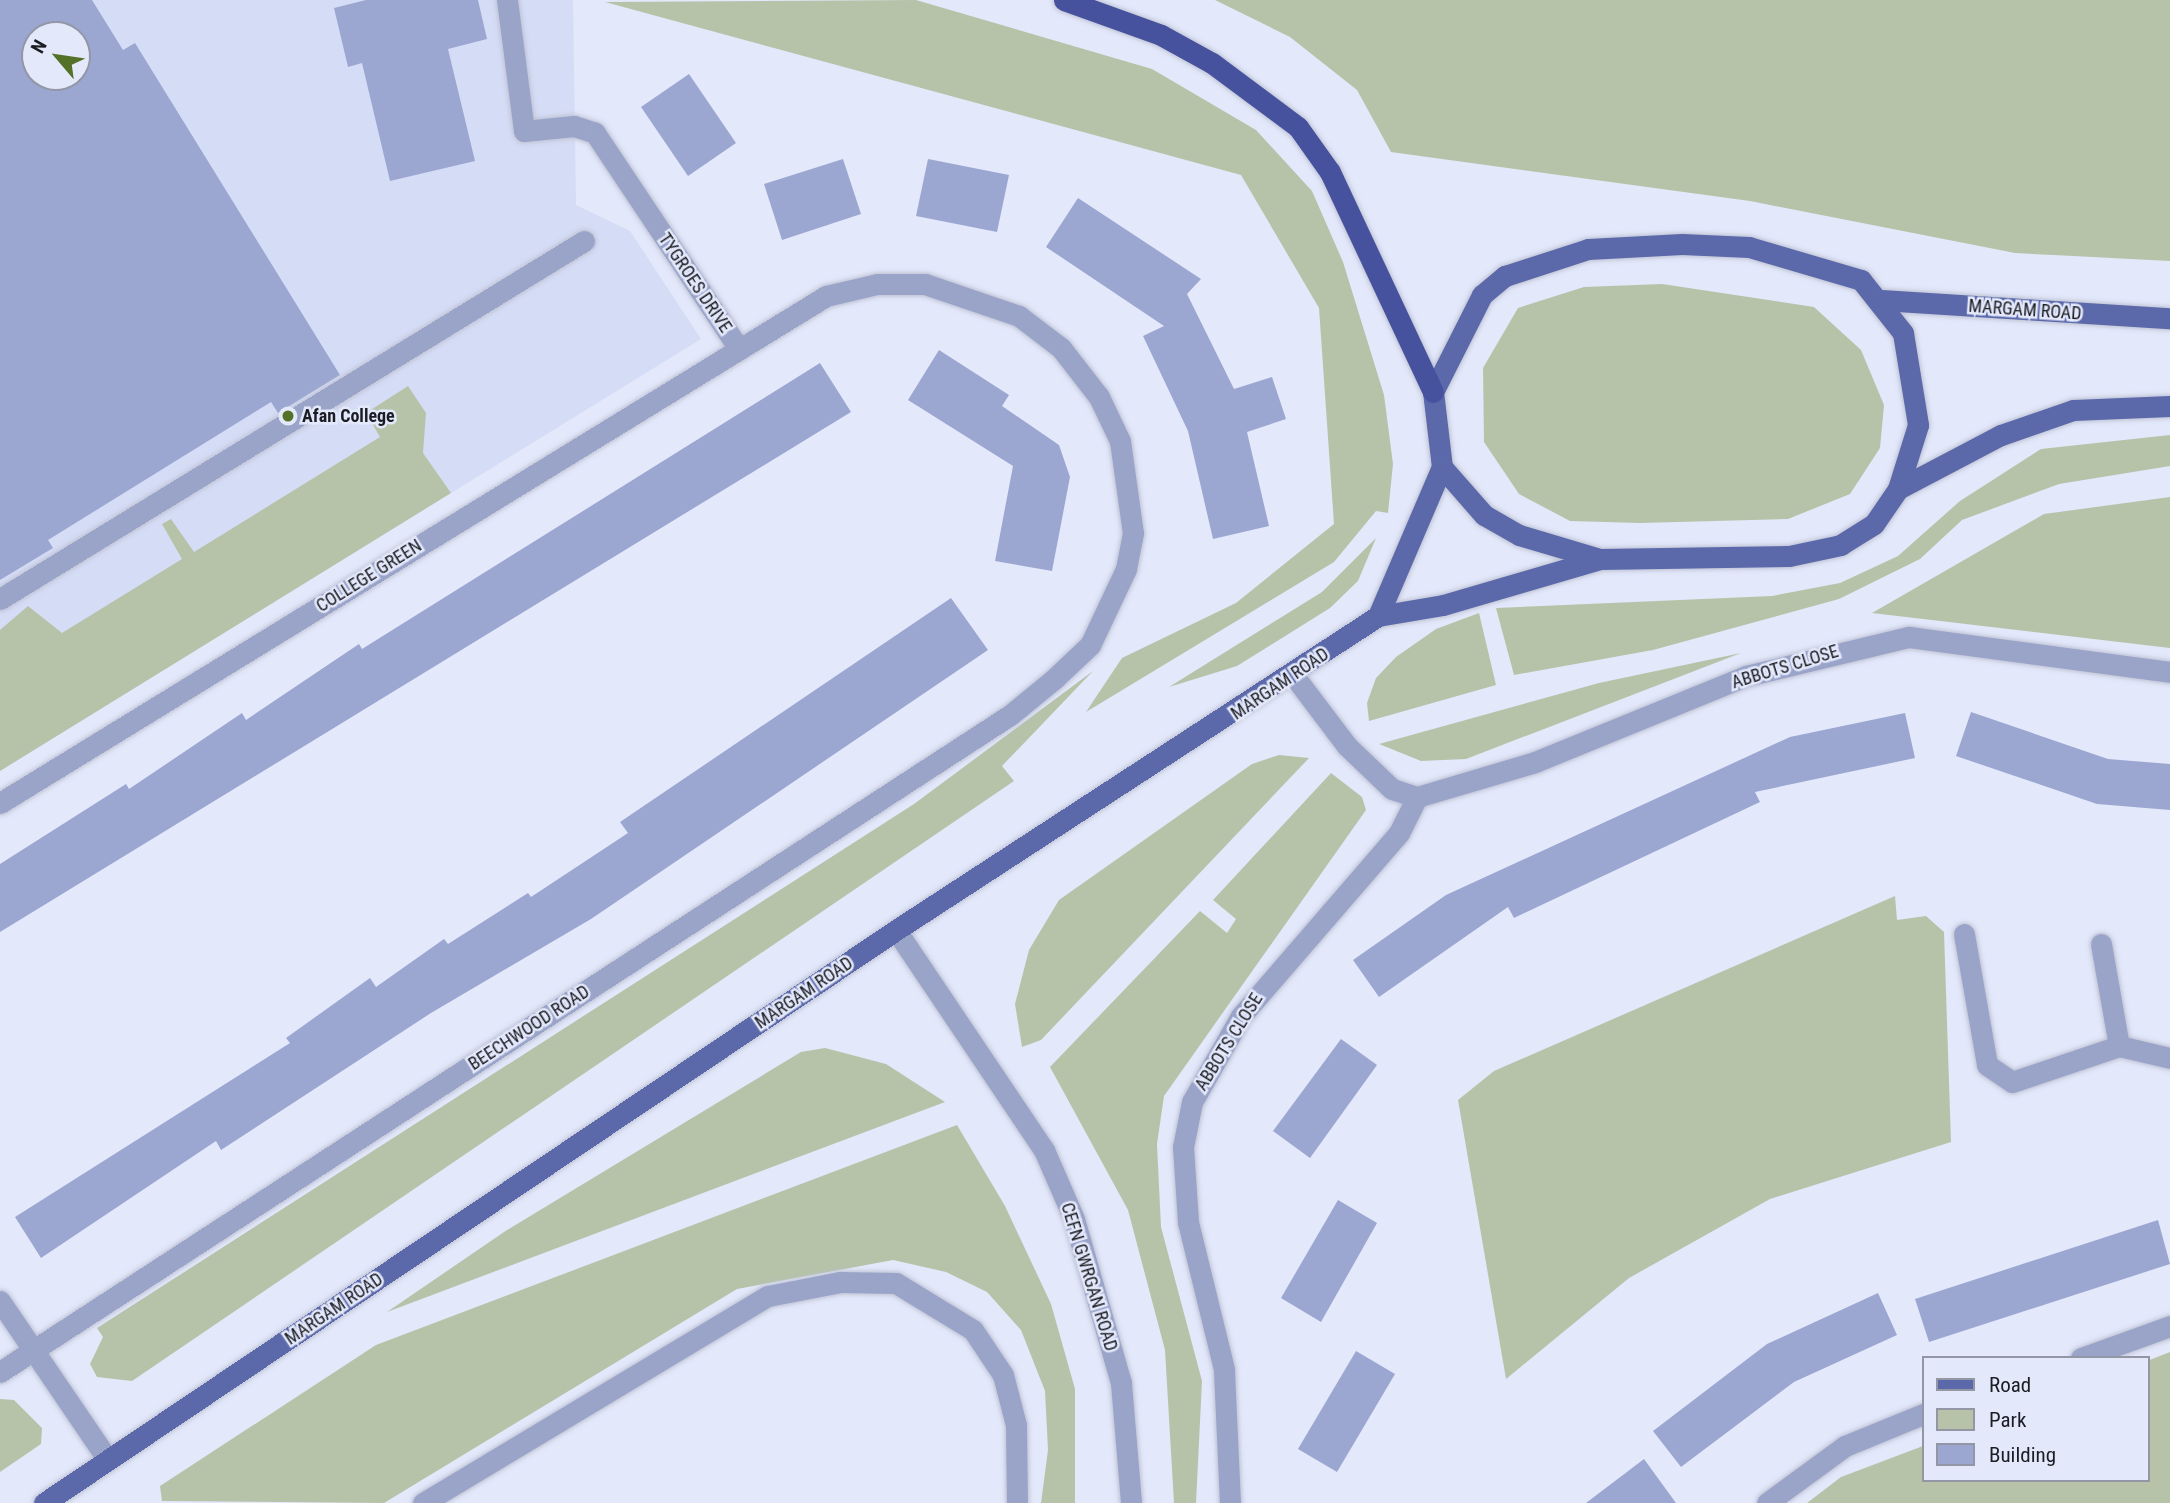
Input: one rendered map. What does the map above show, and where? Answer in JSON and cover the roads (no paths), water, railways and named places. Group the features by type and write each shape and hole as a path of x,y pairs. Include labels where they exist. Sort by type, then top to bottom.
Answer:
{"highway":[{"path":"1064,0 1161,35 1212,63 1298,127 1330,172 1433,392"}],"main road":[{"path":"1378,616 1442,467 1433,392 1482,295 1505,276 1588,249 1749,247 1861,280 1880,300 1903,333 1918,425 1898,489 1874,524 1842,545 1789,556 1600,559 1519,535 1484,515 1442,467"},
{"name":"MARGAM ROAD","path":"1880,300 2170,318"},
{"path":"1898,489 2001,435 2073,410 2170,406"},
{"name":"MARGAM ROAD","path":"44,1503 896,930 1294,676 1378,616 1443,605 1600,559"}],"street":[{"name":"TYGROES DRIVE","path":"507,0 524,131 574,126 595,133 739,349 826,296 877,284 925,284 977,297 1019,316 1061,348 1099,397 1120,442 1133,533 1111,607 1090,645 1054,679"},
{"path":"0,599 584,242"},
{"name":"COLLEGE GREEN","path":"0,803 739,349"},
{"name":"ABBOTS CLOSE","path":"1230,1503 1224,1369 1188,1222 1183,1147 1192,1102 1241,1016 1399,833 1417,797 1535,762 1746,676 1909,637 2170,672"},
{"path":"1294,676 1347,746 1392,789 1417,797"},
{"name":"BEECHWOOD ROAD","path":"0,1372 1010,715 1054,679"},
{"name":"CEFN GWRGAN ROAD","path":"896,930 1044,1150 1074,1219 1121,1383 1131,1503"},
{"path":"1964,934 1987,1065 2012,1082 2119,1046 2170,1058"},
{"path":"2101,944 2119,1046"},
{"path":"423,1503 768,1296 839,1282 895,1283 973,1330 1003,1375 1016,1425 1017,1503"},
{"path":"0,1301 108,1460"},
{"path":"2087,1356 2170,1326"},
{"path":"1767,1503 1845,1446 1922,1414"}],"place":[{"name":"Afan College","path":"288,416"}]}
